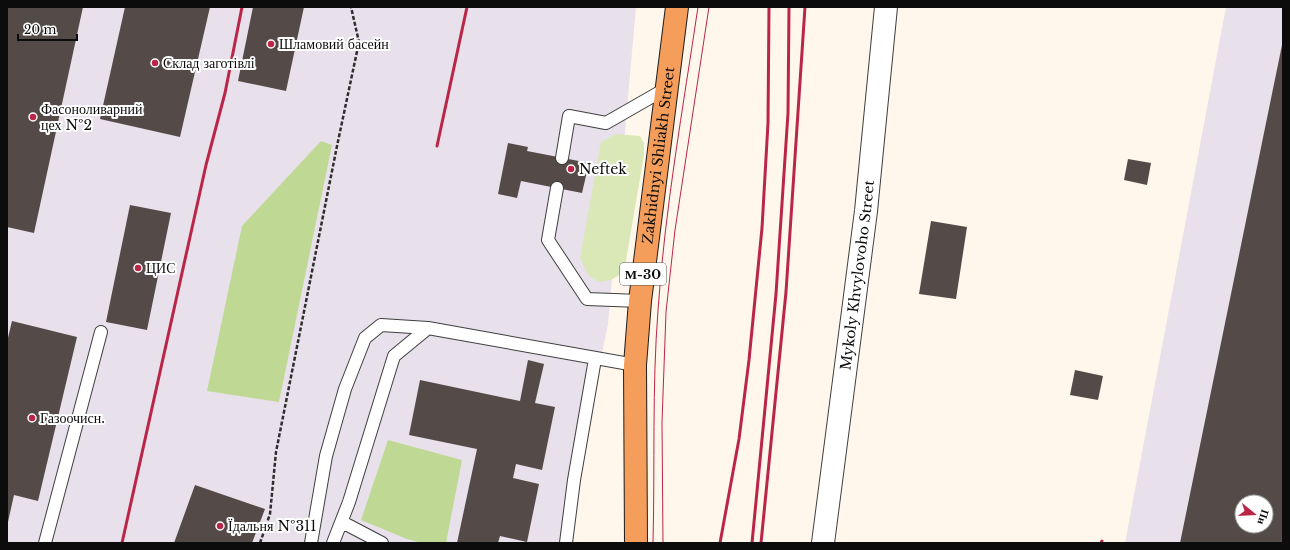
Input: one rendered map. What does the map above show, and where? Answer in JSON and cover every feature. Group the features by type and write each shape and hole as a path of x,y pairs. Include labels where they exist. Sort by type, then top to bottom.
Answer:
{"highway":[{"name":"Zakhidnyi Shliakh Street","path":"636,543 635,366 640,301 677,7"}],"street":[{"name":"Mykoly Khvylovoho Street","path":"823,543 866,211 886,7"}],"lane":[{"path":"562,158 569,116 606,124 667,88"},
{"path":"557,188 548,240 587,299 640,301"},
{"path":"311,543 326,456 345,389 365,338 381,325 428,328 635,366"},
{"path":"333,543 342,522 394,356 428,328"},
{"path":"45,543 101,332"},
{"path":"566,543 574,480 596,359"},
{"path":"342,522 382,543"}],"path":[{"path":"260,543 270,514 276,452 359,42 351,7"}],"shaded area":[{"path":"7,7 636,7 608,324 563,543 7,543"},
{"path":"1226,7 1283,7 1283,543 1125,543"}],"green space":[{"path":"616,134 640,136 644,143 644,155 624,272 611,280 599,282 589,276 580,258 601,142"},
{"path":"321,141 332,145 279,402 207,391 242,226"},
{"path":"388,440 462,460 446,543 422,543 407,539 361,520"}],"building":[{"name":"Фасоноливарний цех №2","path":"7,7 83,7 34,233 7,227"},
{"name":"Склад заготівлі","path":"125,7 210,7 180,137 100,119"},
{"name":"Шламовий басейн","path":"253,7 304,7 286,91 238,81"},
{"path":"1282,45 1283,543 1180,543"},
{"path":"508,143 528,147 527,151 589,163 582,193 521,181 517,198 498,194"},
{"path":"1128,159 1151,163 1147,185 1124,180"},
{"name":"ЦИС","path":"130,205 171,213 147,330 106,322"},
{"path":"931,221 967,227 956,299 919,294"},
{"name":"Газоочисн.","path":"12,321 77,337 38,501 14,495 8,522 7,342"},
{"path":"528,360 544,364 535,403 555,407 542,470 516,464 513,478 539,484 527,542 500,536 498,543 457,543 477,449 409,435 420,380 520,401"},
{"path":"1075,370 1103,376 1098,400 1070,395"},
{"name":"Їдальня №311","path":"195,485 265,509 252,543 174,543"}],"tram line":[{"path":"653,543 654,397 656,339 661,272 675,158 698,7"},
{"path":"663,543 662,422 666,312 675,230 709,7"}],"railway":[{"path":"122,543 206,165 225,93 242,7"},
{"path":"437,146 467,7"},
{"path":"720,543 739,439 749,360 762,228 768,123 769,7"},
{"path":"752,543 776,294 788,113 789,7"},
{"path":"761,543 786,292 805,7"}],"place":[{"name":"Шламовий басейн","path":"271,44"},
{"name":"Склад заготівлі","path":"155,63"},
{"name":"Фасоноливарний цех №2","path":"33,117"},
{"name":"Neftek","path":"571,169"},
{"name":"ЦИС","path":"138,268"},
{"name":"Газоочисн.","path":"32,418"},
{"name":"Їдальня №311","path":"220,526"}]}
